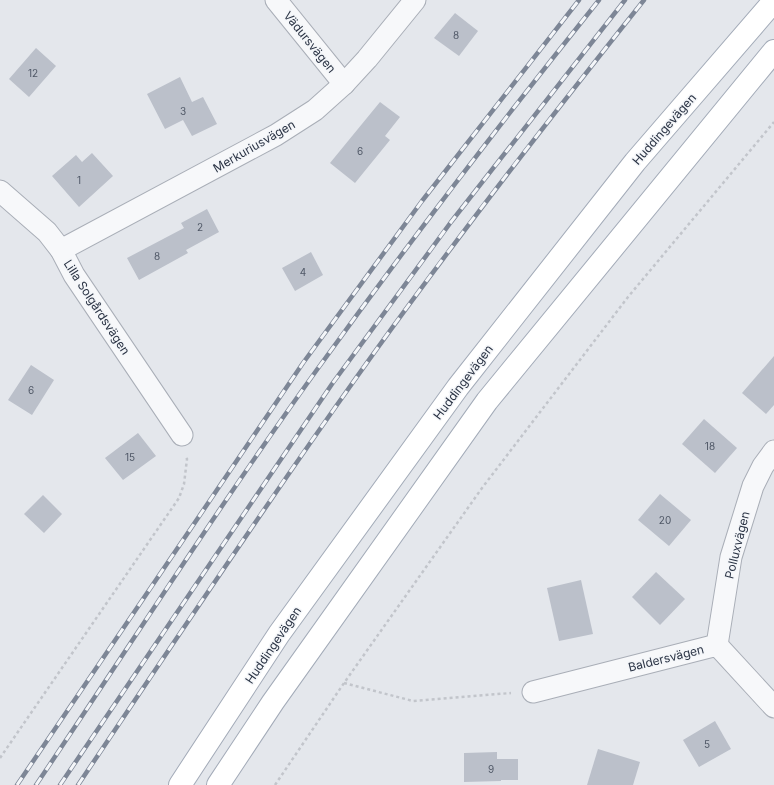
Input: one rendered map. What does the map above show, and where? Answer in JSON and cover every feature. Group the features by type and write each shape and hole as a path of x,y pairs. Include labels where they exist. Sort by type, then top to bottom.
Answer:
{"main road":[{"name":"Huddingevägen","path":"180,785 280,634 458,387 635,162 774,1"},
{"path":"218,785 273,702 486,401 774,51"}],"street":[{"name":"Vädursvägen","path":"276,0 344,84"},
{"name":"Merkuriusvägen","path":"61,250 276,135 315,110 344,84 367,59 415,0"},
{"name":"Lilla Solgårdsvägen","path":"0,191 47,232 61,250 74,275 182,435"},
{"name":"Polluxvägen","path":"717,644 731,557 753,486 763,466 774,450"},
{"name":"Baldersvägen","path":"533,692 717,644 774,707"}],"path":[{"path":"275,785 344,683 487,481 628,297 774,122"},
{"path":"0,758 179,498 184,484 187,459 182,435"},
{"path":"344,683 413,701 533,692"}],"building":[{"path":"455,13 478,31 459,56 434,38"},
{"path":"36,48 56,66 29,97 9,79"},
{"path":"180,77 192,102 203,97 217,124 192,136 183,120 165,129 147,94"},
{"path":"380,102 400,117 385,136 390,140 355,183 330,163"},
{"path":"92,153 113,176 79,207 52,176 76,155 82,162"},
{"path":"207,209 219,232 186,250 188,253 139,280 127,258 184,228 181,223"},
{"path":"311,252 323,275 295,291 282,268"},
{"path":"774,356 774,405 766,414 742,393"},
{"path":"31,365 54,380 32,415 8,400"},
{"path":"704,419 737,448 715,473 682,444"},
{"path":"138,433 156,456 123,480 105,458"},
{"path":"660,494 691,520 669,546 638,520"},
{"path":"43,495 62,514 44,533 24,514"},
{"path":"656,572 685,599 660,625 632,597"},
{"path":"581,580 593,634 559,641 547,588"},
{"path":"715,721 731,749 699,767 683,740"},
{"path":"598,749 640,762 633,785 587,785"},
{"path":"497,752 497,759 518,759 518,780 464,782 464,753"}],"railway":[{"path":"17,785 303,363 422,201 579,0"},
{"path":"36,785 209,525 316,371 455,184 599,0"},
{"path":"60,785 332,384 451,222 625,0"},
{"path":"78,785 243,540 416,294 491,195 644,0"}]}
